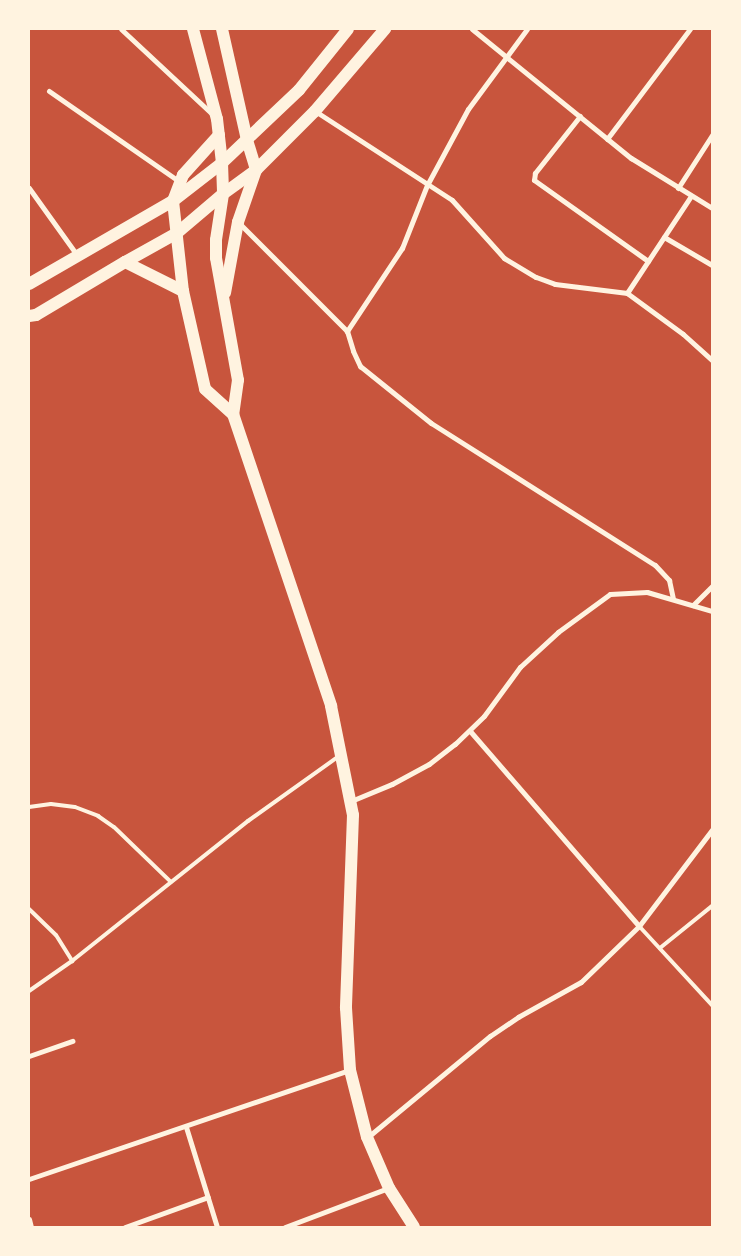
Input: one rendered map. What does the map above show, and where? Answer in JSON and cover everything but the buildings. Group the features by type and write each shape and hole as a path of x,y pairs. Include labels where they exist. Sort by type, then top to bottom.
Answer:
{"main road":[{"path":"193,29 217,119 222,163 223,194 216,240 218,272 238,380 233,414 331,706 353,815 346,1008 350,1070 367,1137 389,1188 414,1227"},
{"path":"222,29 247,140 256,170 238,222 223,303"},
{"path":"29,284 173,201 222,163 299,90 348,29"},
{"path":"29,316 36,316 177,233 223,194 256,170 315,111 385,29"},
{"path":"219,135 189,168 180,182 173,201 183,291 206,389 233,414"},
{"path":"125,262 183,291"}],"street":[{"path":"121,29 217,119"},
{"path":"472,29 631,158 712,208"},
{"path":"347,331 402,248 427,185 468,109 508,57 526,29"},
{"path":"607,139 690,29"},
{"path":"49,91 180,182"},
{"path":"315,111 462,210 504,258 536,277 567,286 627,293 683,334 712,360"},
{"path":"580,116 535,173 534,180 648,261"},
{"path":"678,188 712,135"},
{"path":"29,188 77,255"},
{"path":"627,293 692,196"},
{"path":"238,222 347,331 360,366 432,423 655,565 669,580 673,599"},
{"path":"664,237 712,265"},
{"path":"693,605 712,586"},
{"path":"350,801 392,784 429,764 470,731 484,716 520,667 558,632 596,602 610,594 647,592 712,611"},
{"path":"470,731 639,926"},
{"path":"367,1137 490,1036 518,1017 581,982 639,926 712,830"},
{"path":"29,1056 72,1041"},
{"path":"29,1179 350,1070"},
{"path":"186,1127 217,1227"},
{"path":"285,1227 389,1188"},
{"path":"125,1227 208,1197"},
{"path":"29,1219 31,1227"}],"lane":[{"path":"29,991 72,961 248,821 341,755"},
{"path":"29,807 51,804 75,807 98,816 114,827 171,882"},
{"path":"660,948 712,906"},
{"path":"29,909 56,935 72,961"},
{"path":"639,926 712,1005"}]}
